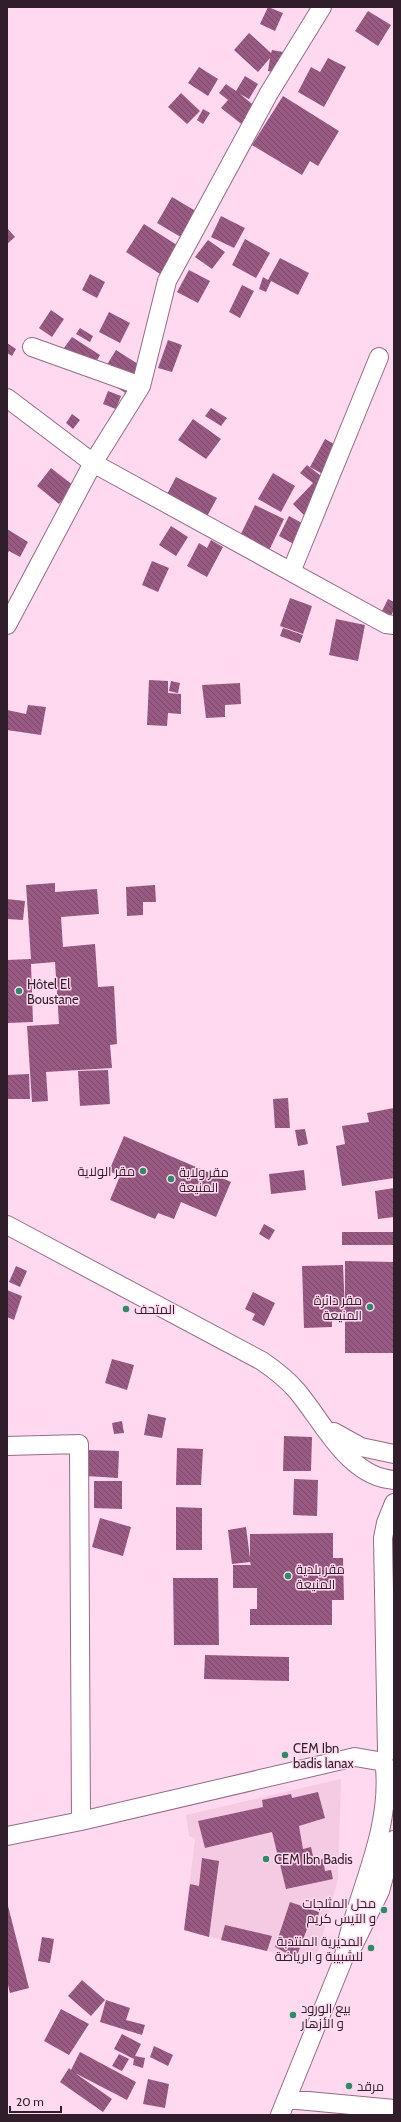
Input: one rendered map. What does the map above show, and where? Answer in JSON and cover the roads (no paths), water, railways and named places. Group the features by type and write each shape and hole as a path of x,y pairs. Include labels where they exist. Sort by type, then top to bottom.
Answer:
{"street":[{"path":"7,625 93,463 141,386 167,281 269,93 322,7"},
{"path":"32,347 141,386"},
{"path":"291,572 379,357"},
{"path":"7,398 93,463 386,624 394,625"},
{"path":"7,1225 262,1361 297,1390 361,1470 376,1477 394,1480 394,1465"},
{"path":"324,1425 361,1447 394,1454"},
{"path":"7,1446 79,1444 81,1821"},
{"path":"384,1864 384,1807 389,1761 383,1538 386,1523 394,1502"},
{"path":"7,1836 81,1821 355,1757 389,1761"},
{"path":"280,2115 343,1960 355,1943 373,1908 384,1864 394,1840"},
{"path":"287,2099 394,2109"}],"place":[{"name":"Hôtel El Boustane","path":"19,991"},
{"name":"مقر الولاية","path":"143,1171"},
{"name":"مقر ولاية المنيعة","path":"171,1179"},
{"name":"مقر دائرة المنيعة","path":"370,1307"},
{"name":"المتحف","path":"126,1309"},
{"name":"مقر بلدية المنيعة","path":"288,1576"},
{"name":"CEM Ibn badis lanax","path":"285,1755"},
{"name":"CEM Ibn Badis","path":"266,1859"},
{"name":"محل المثلجات و الآيس كريم","path":"384,1910"},
{"name":"المديرية المنتدبة للشبيبة و الرياضة","path":"371,1948"},
{"name":"بيع الورود و الأزهار","path":"293,2015"},
{"name":"مرقد","path":"349,2086"}]}
